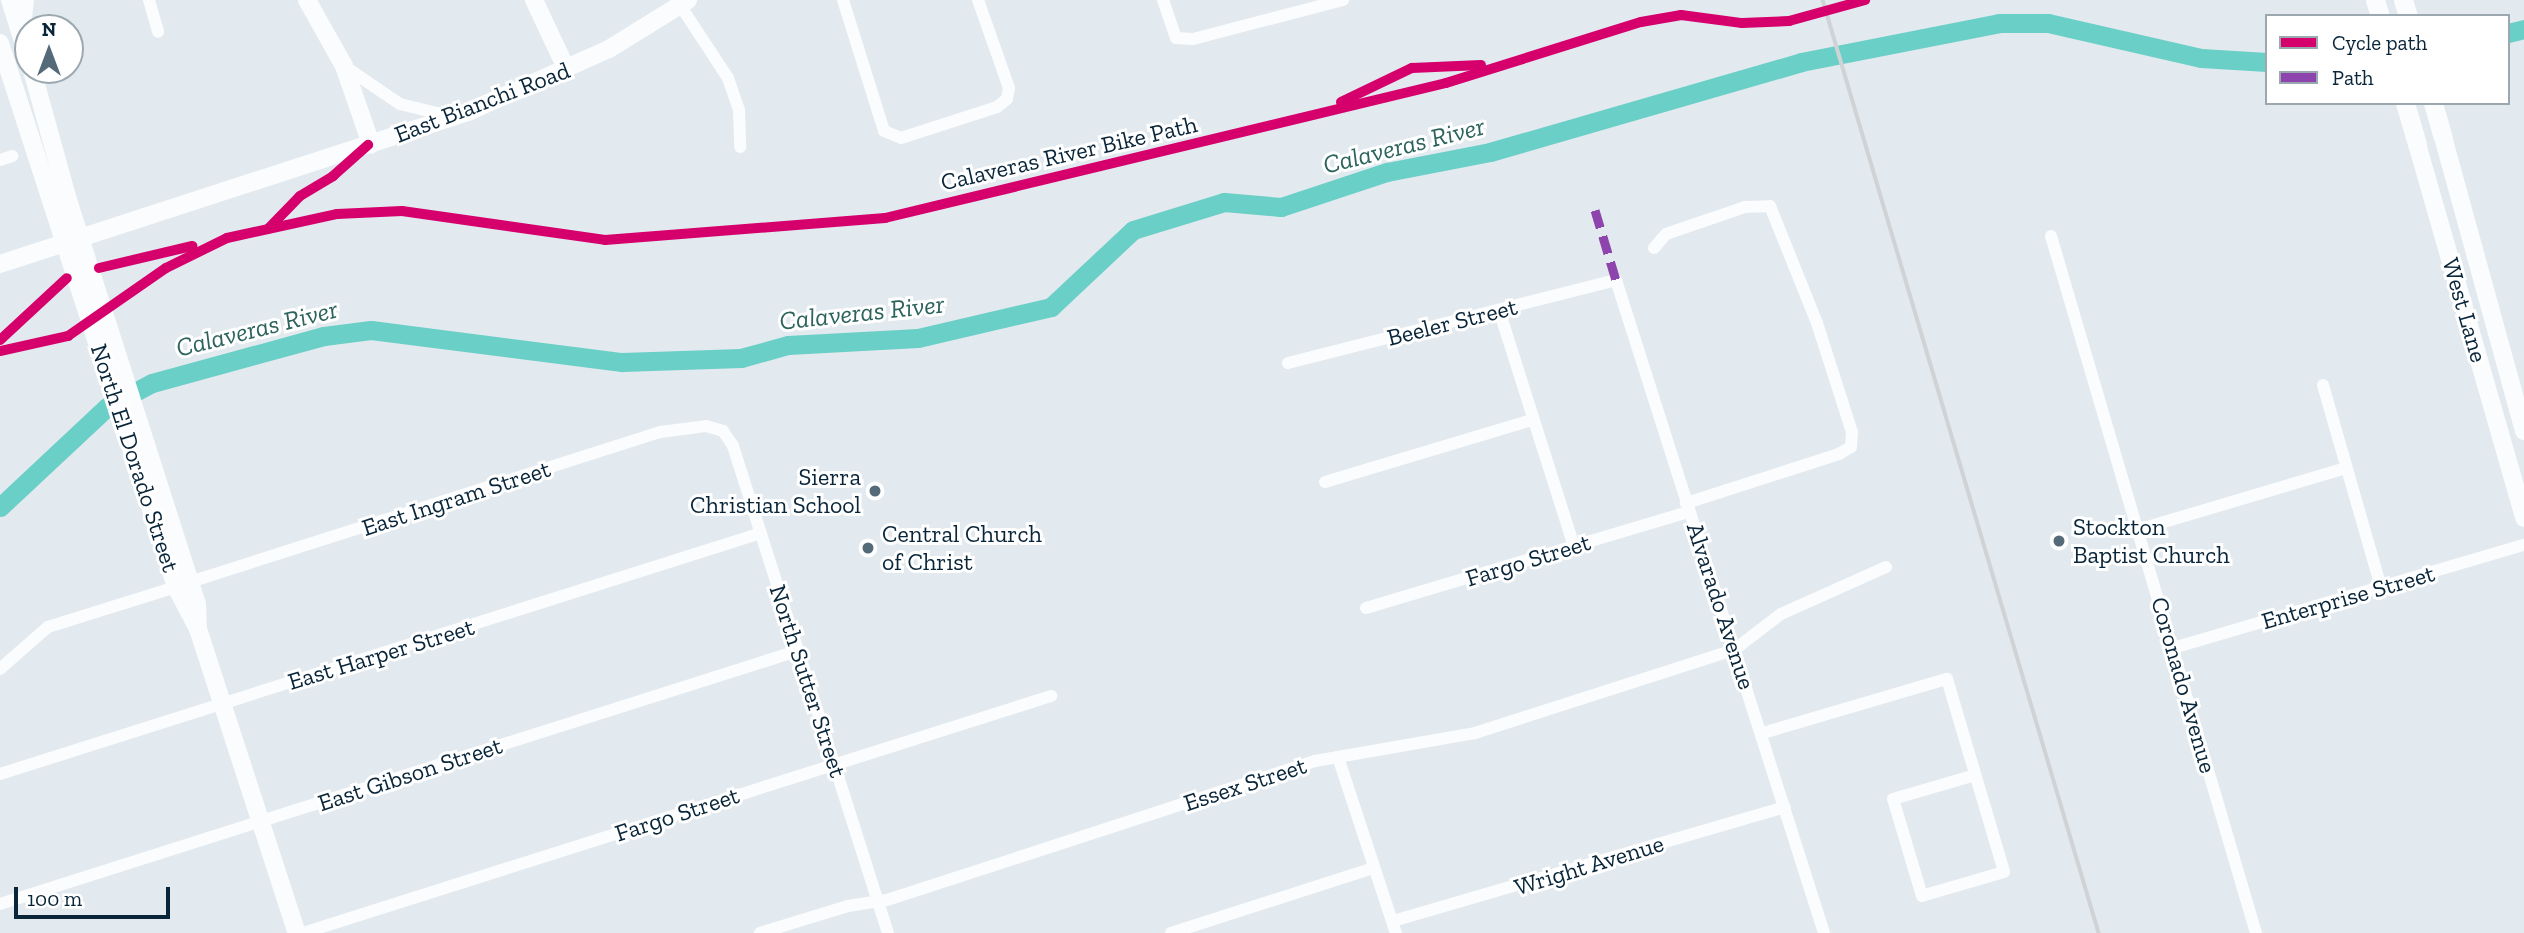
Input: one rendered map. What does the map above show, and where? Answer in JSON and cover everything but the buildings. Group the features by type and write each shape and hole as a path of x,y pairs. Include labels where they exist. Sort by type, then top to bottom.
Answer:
{"main road":[{"path":"307,0 344,66 371,144"},
{"path":"534,0 568,70"},
{"name":"East Bianchi Road","path":"0,264 453,117 568,70 684,3"},
{"name":"North El Dorado Street","path":"0,44 61,203 297,933"},
{"name":"North El Dorado Street","path":"35,84 61,203"},
{"name":"West Lane","path":"2406,105 2524,518"},
{"name":"West Lane","path":"2434,105 2524,431"},
{"path":"2443,236 2459,258 2469,285 2484,286"},
{"path":"2470,326 2479,326 2487,332 2499,370 2514,394"}],"street":[{"path":"149,0 158,32"},
{"path":"843,0 888,135 901,138 997,107 1007,99 1009,88 978,0"},
{"path":"1163,0 1176,38 1193,39 1310,4 1343,0"},
{"path":"684,3 728,78 739,110 740,147"},
{"path":"344,66 400,104 453,117"},
{"name":"Fargo Street","path":"1366,608 1574,546 1839,454 1852,447 1852,432 1817,323 1770,206 1745,207 1666,234 1654,248"},
{"name":"Coronado Avenue","path":"2051,236 2256,933"},
{"name":"Alvarado Avenue","path":"1616,279 1763,733 1824,933"},
{"name":"Beeler Street","path":"1288,363 1616,279"},
{"path":"1499,310 1574,546"},
{"path":"2323,385 2381,587"},
{"path":"1325,482 1532,420"},
{"name":"East Ingram Street","path":"0,669 48,627 660,432 706,426 723,431"},
{"name":"North Sutter Street","path":"723,431 733,446 888,933"},
{"path":"2137,530 2346,468"},
{"name":"East Harper Street","path":"0,774 761,533"},
{"name":"Enterprise Street","path":"2173,648 2524,545"},
{"name":"Essex Street","path":"760,933 848,906 877,902 1285,770 1338,757 1475,733 1734,650 1781,614 1886,567"},
{"name":"East Gibson Street","path":"0,904 797,651"},
{"path":"1763,733 1947,679 2004,872 1922,896 1893,799 1975,775"},
{"name":"Fargo Street","path":"303,933 1051,696"},
{"path":"1338,757 1394,927"},
{"name":"Wright Avenue","path":"1394,927 1785,807"},
{"path":"1171,933 1374,868"}],"waterway":[{"name":"Calaveras River","path":"0,507 107,407 152,383 324,336 371,330 622,362 741,358 788,345 918,338 1051,307 1133,230 1224,202 1281,207 1387,172 1490,152 1801,62 1999,23 2048,23 2201,58 2265,62"},
{"name":"Calaveras River","path":"2510,32 2524,29"}],"railway":[{"path":"1823,0 2099,933"}],"marked path":[{"path":"1595,210 1616,280"}],"cycle path":[{"name":"Calaveras River Bike Path","path":"0,351 68,336 166,268 227,238 337,214 402,211 605,240 885,218 1446,83 1641,22 1681,15 1742,23 1789,21 1865,0"},
{"path":"1341,102 1412,68 1481,65"},
{"path":"268,229 300,196 333,176 368,145"},
{"path":"99,268 192,246"},
{"path":"0,340 67,278"}],"place":[{"name":"Sierra Christian School","path":"875,491"},
{"name":"Stockton Baptist Church","path":"2059,541"},
{"name":"Central Church of Christ","path":"868,548"}]}
